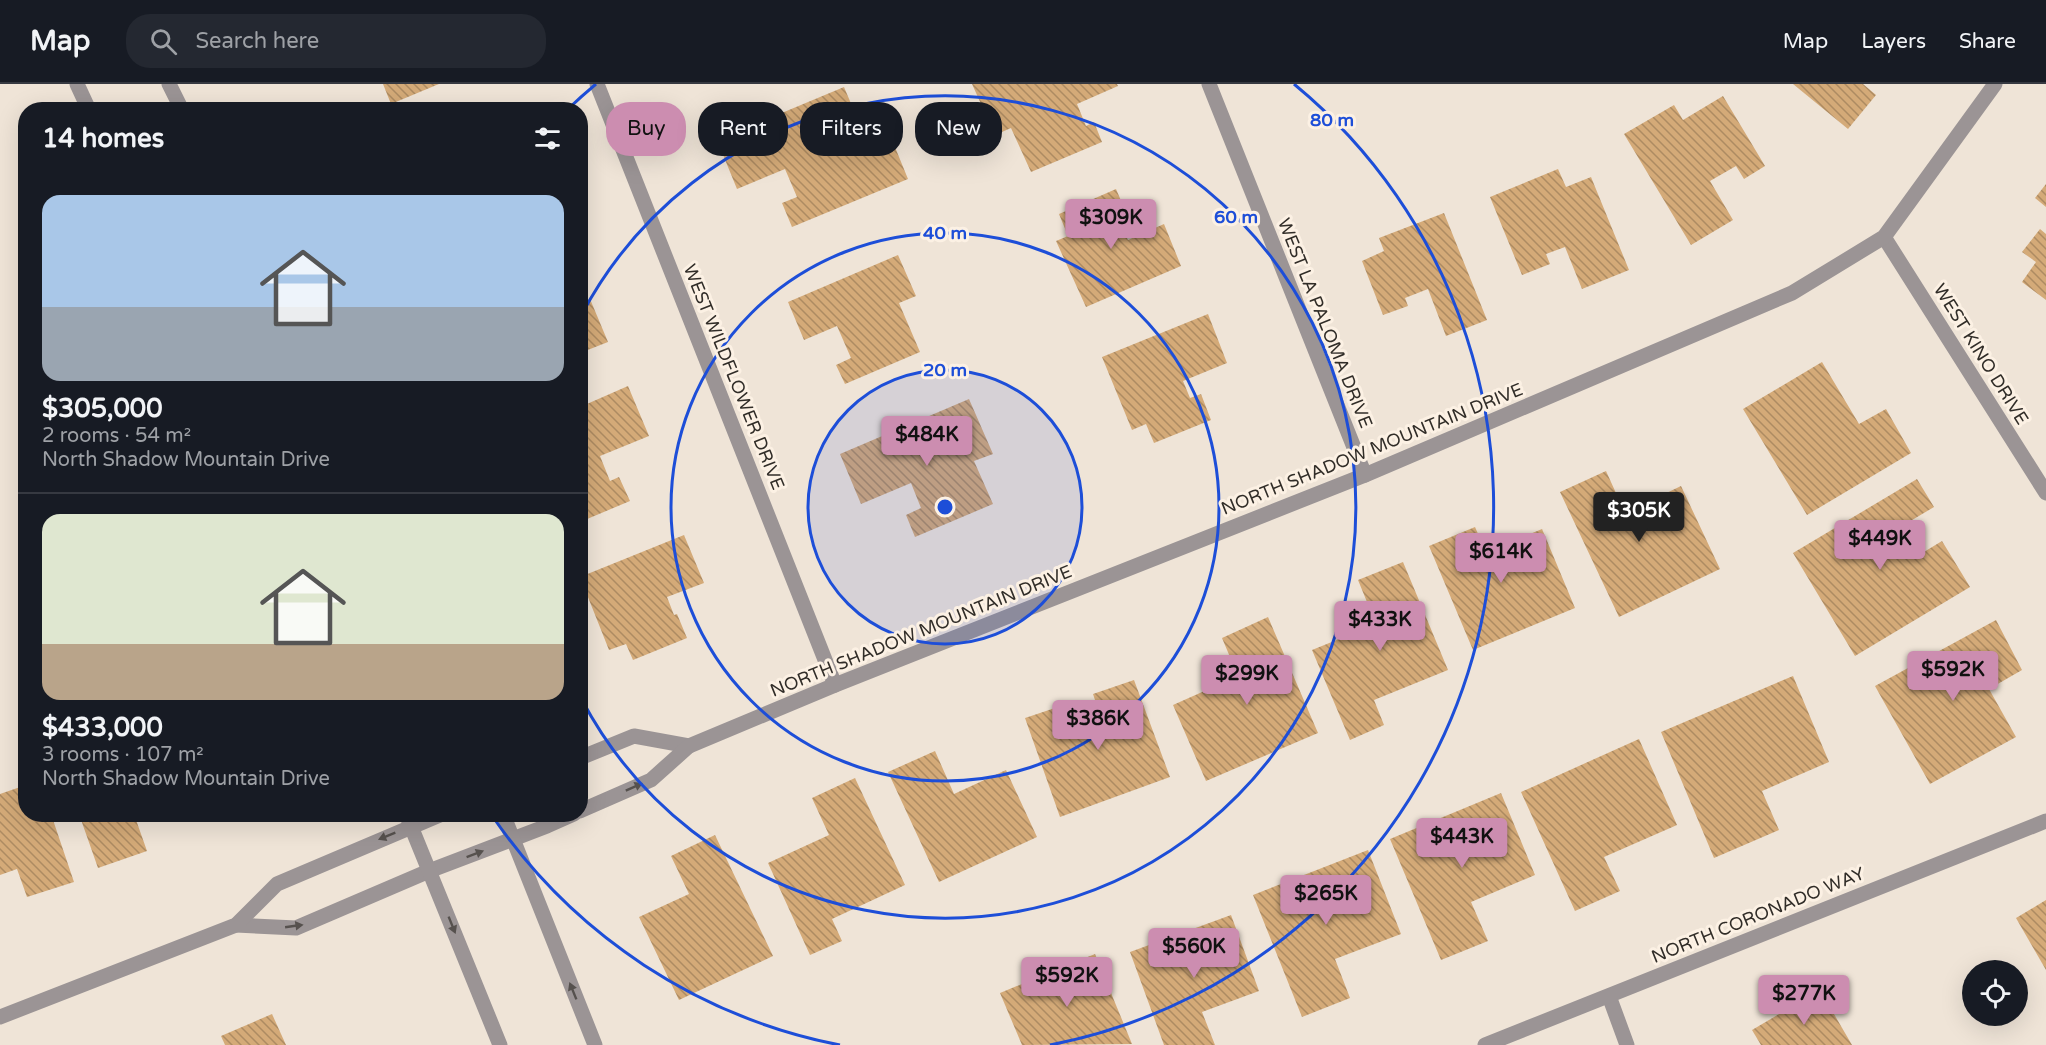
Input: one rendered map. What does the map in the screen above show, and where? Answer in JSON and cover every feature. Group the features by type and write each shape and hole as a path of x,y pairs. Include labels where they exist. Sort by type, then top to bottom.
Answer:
{"street":[{"path":"77,84 85,102"},
{"path":"169,84 178,102"},
{"name":"WEST WILDFLOWER DRIVE","path":"597,84 836,685"},
{"name":"WEST LA PALOMA DRIVE","path":"1209,84 1365,475"},
{"name":"NORTH SHADOW MOUNTAIN DRIVE","path":"588,808 651,780 689,746 836,685 1365,475 1792,293 1884,237 1995,84"},
{"name":"WEST KINO DRIVE","path":"1884,237 2046,492"},
{"path":"588,755 634,736 689,746"},
{"name":"NORTH CORONADO WAY","path":"1485,1045 2046,821"},
{"path":"0,1017 236,925 277,884 407,822"},
{"path":"409,822 500,1045"},
{"path":"506,822 595,1045"},
{"path":"236,925 296,928 429,871 554,822"},
{"path":"1609,996 1626,1045"}],"building":[{"path":"383,84 439,84 396,102 390,102"},
{"path":"972,84 1117,84 1118,86 1077,104 1086,126 1094,122 1102,142 1031,172 1011,128 1002,132 1002,102 980,102"},
{"path":"1793,84 1863,84 1876,95 1848,129"},
{"path":"844,87 850,102 808,102"},
{"path":"1723,96 1765,166 1744,179 1736,166 1710,181 1733,220 1691,245 1624,134 1674,105 1683,120"},
{"path":"800,105 800,156 899,156 908,179 792,227 782,203 797,197 785,169 737,189 724,156 788,156 788,110"},
{"path":"1558,169 1566,187 1591,177 1629,270 1582,289 1565,247 1546,254 1550,264 1522,275 1490,197"},
{"path":"2046,184 2046,207 2035,198"},
{"path":"1116,189 1128,217 1119,222 1128,240 1164,224 1181,266 1086,307 1056,241 1068,236 1059,214"},
{"path":"1444,213 1487,320 1446,336 1428,289 1405,298 1408,306 1383,315 1362,261 1384,251 1379,238"},
{"path":"2040,229 2046,234 2046,300 2022,282 2036,262 2022,252"},
{"path":"898,255 916,296 899,303 920,352 845,384 836,365 851,358 837,326 804,340 788,302"},
{"path":"590,299 608,342 588,350 588,300"},
{"path":"1208,314 1227,363 1183,381 1190,398 1201,394 1211,420 1154,443 1146,424 1132,430 1102,357"},
{"path":"1822,362 1859,424 1886,409 1911,453 1807,515 1743,409"},
{"path":"628,386 649,436 600,456 610,481 619,477 630,501 588,519 588,404"},
{"path":"969,399 993,454 974,461 993,504 915,537 906,515 921,508 911,483 861,504 840,454"},
{"path":"1606,471 1625,513 1681,486 1720,569 1619,617 1560,492"},
{"path":"1917,479 1934,507 1897,529 1914,558 1942,541 1970,587 1855,656 1793,553"},
{"path":"1475,527 1486,552 1542,529 1575,608 1473,650 1429,546"},
{"path":"684,535 704,583 667,597 687,638 633,660 626,644 609,650 588,597 588,574"},
{"path":"1403,562 1448,670 1374,700 1384,725 1350,740 1312,650 1376,624 1358,580"},
{"path":"1268,617 1318,733 1206,781 1173,705 1238,676 1222,638"},
{"path":"1996,620 2022,670 1989,689 2016,737 1930,784 1875,686"},
{"path":"1793,676 1829,762 1762,791 1779,830 1714,858 1661,732"},
{"path":"1134,680 1170,777 1060,817 1025,718 1064,705 1072,728 1101,718 1093,694"},
{"path":"1639,739 1677,825 1604,857 1620,891 1575,911 1521,792"},
{"path":"935,751 954,794 1006,770 1037,837 939,882 888,772"},
{"path":"855,778 905,885 832,919 842,941 810,955 768,863 829,835 812,798"},
{"path":"18,788 18,822 54,822 74,882 27,897 17,869 0,875 0,794"},
{"path":"1501,793 1535,875 1471,902 1488,941 1441,960 1390,839"},
{"path":"82,822 137,822 147,851 98,868"},
{"path":"715,835 773,956 679,1000 639,917 689,894 671,856"},
{"path":"1368,850 1401,934 1335,959 1350,998 1302,1017 1253,895"},
{"path":"2046,900 2046,970 2016,918"},
{"path":"1231,915 1259,991 1202,1012 1215,1045 1164,1045 1130,952"},
{"path":"1095,954 1132,1044 1022,1045 1000,993"},
{"path":"1820,990 1852,1045 1761,1045 1752,1030"},
{"path":"272,1014 286,1045 225,1045 221,1036"}]}
